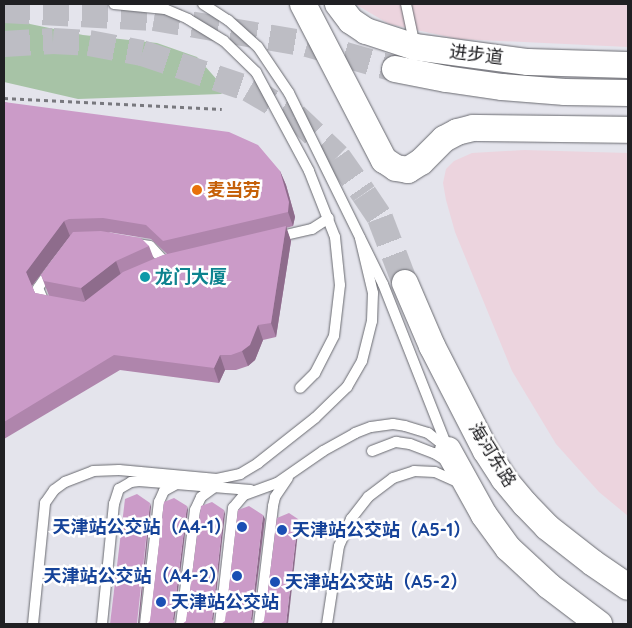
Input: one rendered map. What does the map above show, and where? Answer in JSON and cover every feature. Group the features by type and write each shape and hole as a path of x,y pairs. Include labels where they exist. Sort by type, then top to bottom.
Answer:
{"main road":[{"path":"303,4 384,160 396,168 408,170 421,162 444,139 457,132 473,128 628,130"},
{"name":"进步道","path":"338,4 351,21 366,31 415,46 528,62 628,65"},
{"name":"进步道","path":"395,69 446,80 502,87 565,92 628,93"},
{"name":"海河东路","path":"405,283 432,346 486,451 504,479 524,504 547,527 586,558 628,587"},
{"path":"458,469 484,515 508,548 549,586 594,623"}],"lane":[{"path":"114,4 165,9 195,23 224,41 256,72 308,171 329,218 339,263 339,310 334,336 326,354 315,373 300,388"},
{"path":"203,4 228,20 258,46 275,70 322,158 399,321 458,469"},
{"path":"406,4 415,46"},
{"path":"266,240 312,229 329,218"},
{"path":"33,624 45,503 54,490 65,482 93,471 119,470 217,479 240,474 258,463 315,418 341,393 356,374 362,361 372,321 372,293 360,238"},
{"path":"124,242 150,246 162,264 184,258"},
{"path":"59,261 38,288 44,302 62,305"},
{"path":"259,624 273,506 280,488 290,476 323,451 351,435 381,425 405,426 428,433 458,469"},
{"path":"372,451 396,442 410,444 434,453 458,469"},
{"path":"327,624 341,540 355,513 376,490 393,478 414,471 435,472 458,469"},
{"path":"220,624 233,508 244,495 290,476"},
{"path":"102,624 116,495 119,489 131,482 257,490"},
{"path":"145,624 159,502 164,491 176,484"},
{"path":"181,624 195,510 201,497 215,487"}],"path":[{"path":"4,98 222,109"}],"shaded area":[{"path":"355,4 628,4 628,47 458,39 389,24"},
{"path":"524,150 628,153 628,516 599,492 556,444 512,371 455,232 443,183 446,169 454,161 472,153"}],"green space":[{"path":"4,7 30,24 83,35 157,43 197,57 226,90 221,94 78,99 4,82"}],"building":[{"name":"龙门大厦","path":"4,102 229,132 258,145 280,171 289,202 288,212 163,241 146,225 103,218 69,219 64,221 26,272 35,293 84,302 123,272 163,255 286,226 271,323 258,325 250,345 242,351 231,355 220,355 214,368 114,355 4,422"},
{"path":"101,231 141,238 149,246 116,261 81,288 44,281 41,275 73,232"},
{"path":"137,494 150,503 137,623 110,624 125,499"},
{"path":"174,498 187,506 173,619 175,624 147,624 150,621 164,502"},
{"path":"212,502 224,510 212,619 214,624 182,624 186,621 201,506"},
{"path":"249,506 263,515 251,619 253,624 221,624 225,621 238,510"},
{"path":"289,513 298,519 286,624 260,624 264,621 277,518"}],"tunnel":[{"path":"4,10 154,18 307,44 395,69"},
{"path":"4,44 53,41 89,43 142,53 249,89 295,116 338,157 380,218 405,283"}],"place":[{"name":"麦当劳","path":"197,190"},
{"name":"龙门大厦","path":"145,277"},
{"name":"天津站公交站（A4-1）","path":"242,527"},
{"name":"天津站公交站（A5-1）","path":"282,530"},
{"name":"天津站公交站（A4-2）","path":"237,576"},
{"name":"天津站公交站（A5-2）","path":"275,582"},
{"name":"天津站公交站","path":"161,602"}]}
